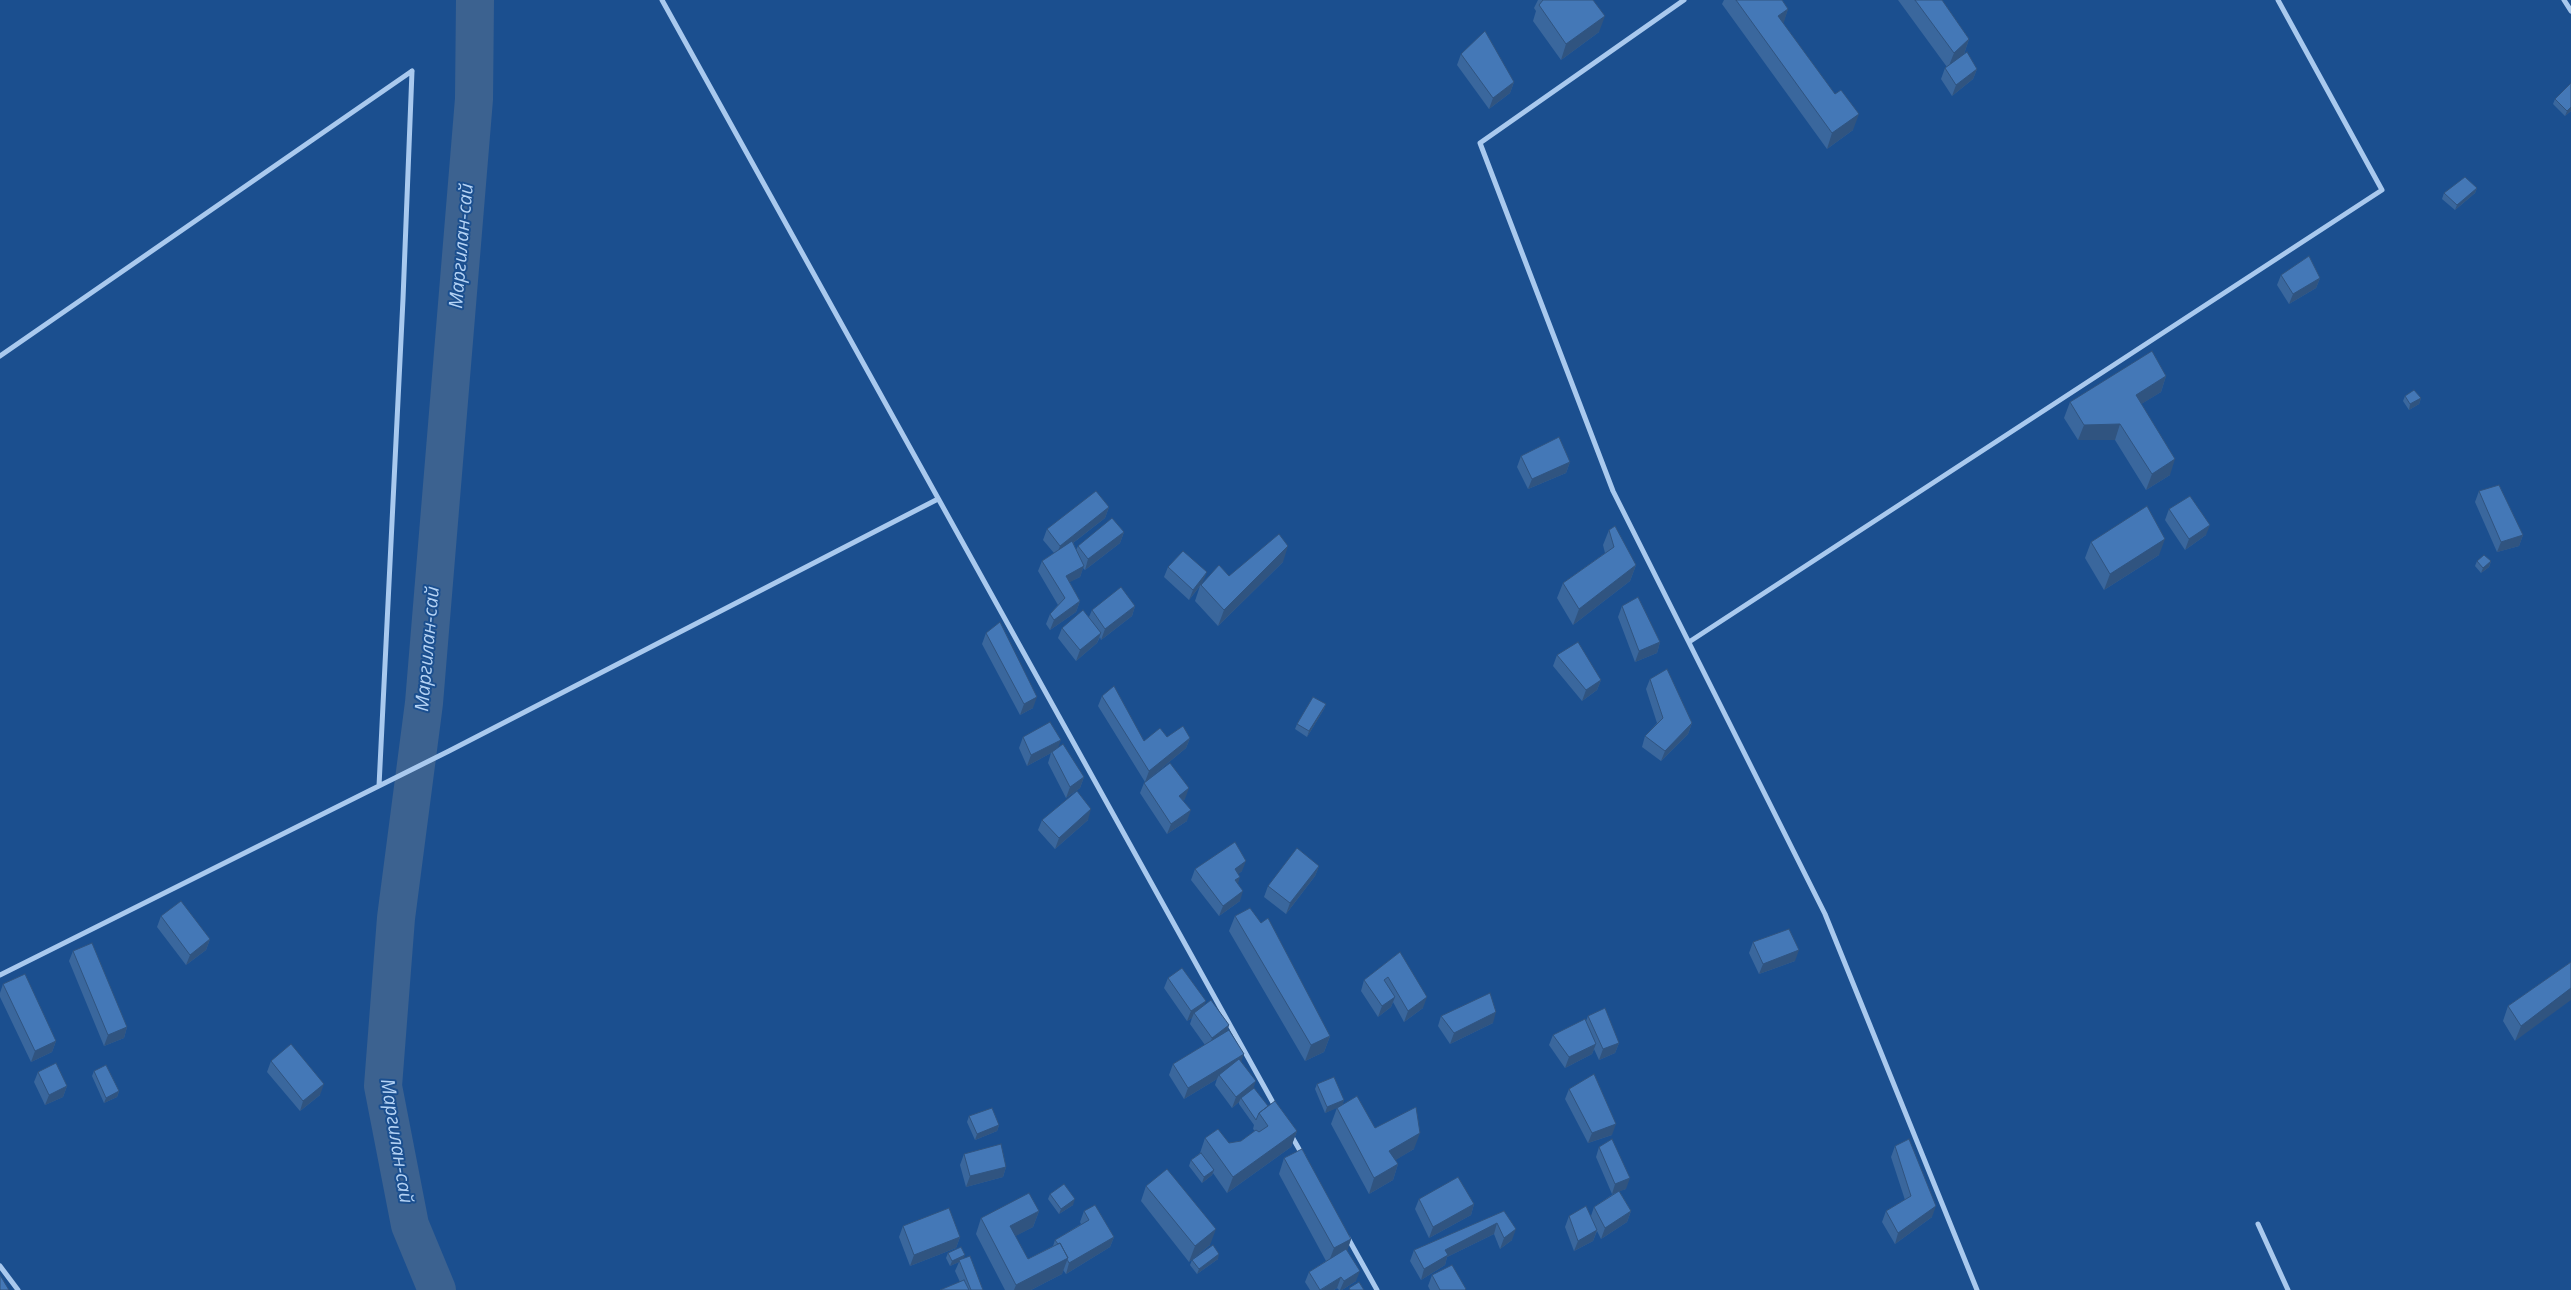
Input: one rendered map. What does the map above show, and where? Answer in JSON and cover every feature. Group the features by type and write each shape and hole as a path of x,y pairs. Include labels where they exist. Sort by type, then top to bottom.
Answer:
{"street":[{"path":"662,0 1280,1116"},
{"path":"1684,0 1480,143 1613,491 1825,914 1976,1290"},
{"path":"1689,642 2382,190 2278,0"},
{"path":"2564,0 2571,11"},
{"path":"0,356 412,71 403,299 379,786"},
{"path":"0,975 379,786 938,499"},
{"path":"1285,1125 1304,1160"},
{"path":"2258,1224 2288,1290"},
{"path":"1343,1229 1377,1290"},
{"path":"0,1266 18,1290"}],"building":[{"path":"1543,0 1593,0 1605,16 1566,44 1539,5"},
{"path":"1736,0 1782,0 1788,9 1778,16 1835,94 1841,90 1859,114 1832,133"},
{"path":"1915,0 1942,0 1969,39 1954,53"},
{"path":"1485,31 1514,82 1493,98 1461,54"},
{"path":"1967,52 1977,69 1956,85 1945,68"},
{"path":"2571,83 2571,107 2567,111 2555,99"},
{"path":"2465,177 2477,188 2457,205 2444,193"},
{"path":"2309,256 2320,278 2293,294 2281,275"},
{"path":"2152,351 2166,376 2136,395 2175,459 2152,474 2120,424 2084,425 2070,402"},
{"path":"2414,390 2421,398 2410,404 2405,396"},
{"path":"1559,437 1570,462 1532,479 1521,456"},
{"path":"2499,485 2523,535 2501,542 2479,491"},
{"path":"1096,491 1109,507 1060,546 1047,529"},
{"path":"2190,496 2210,525 2189,539 2169,509"},
{"path":"2147,506 2165,539 2110,574 2091,542"},
{"path":"1112,518 1124,532 1088,559 1078,546"},
{"path":"1615,526 1636,565 1579,609 1563,583 1614,547 1609,530"},
{"path":"1279,534 1288,546 1224,610 1201,585 1219,565 1229,576"},
{"path":"1072,541 1084,566 1066,576 1080,601 1054,620 1050,614 1065,598 1042,561"},
{"path":"1183,551 1207,572 1193,590 1168,567"},
{"path":"2484,555 2491,561 2483,568 2477,561"},
{"path":"1121,587 1135,606 1105,629 1092,610"},
{"path":"1638,597 1660,642 1639,651 1622,606"},
{"path":"1083,610 1101,633 1080,650 1062,628"},
{"path":"1000,622 1037,697 1024,704 986,633"},
{"path":"1578,642 1601,680 1586,690 1557,655"},
{"path":"1667,669 1692,723 1665,751 1645,736 1663,718 1650,679"},
{"path":"1114,686 1144,741 1160,728 1167,737 1183,726 1190,738 1149,771 1102,696"},
{"path":"1313,697 1326,704 1309,731 1297,724"},
{"path":"1050,722 1061,740 1031,755 1023,737"},
{"path":"1063,744 1084,777 1070,787 1052,752"},
{"path":"1170,763 1189,788 1179,796 1191,810 1171,824 1144,783"},
{"path":"1077,791 1091,809 1059,838 1042,820"},
{"path":"1235,842 1246,861 1235,869 1240,877 1235,880 1243,891 1223,906 1195,869"},
{"path":"1297,848 1319,866 1290,903 1268,886"},
{"path":"181,901 210,939 190,955 161,916"},
{"path":"1250,908 1261,923 1268,918 1330,1036 1311,1045 1235,916"},
{"path":"1789,929 1799,950 1763,964 1753,942"},
{"path":"92,943 127,1027 108,1035 73,951"},
{"path":"1400,952 1427,997 1408,1011 1388,977 1384,980 1395,997 1382,1006 1364,980"},
{"path":"2571,962 2571,988 2521,1026 2508,1006"},
{"path":"1182,968 1206,1001 1191,1011 1168,978"},
{"path":"25,974 56,1041 35,1051 3,984"},
{"path":"1490,993 1496,1012 1454,1033 1441,1016"},
{"path":"1211,1000 1229,1025 1212,1038 1194,1013"},
{"path":"1605,1008 1619,1043 1603,1049 1588,1016"},
{"path":"1585,1019 1596,1044 1569,1057 1553,1035"},
{"path":"1229,1030 1244,1054 1188,1088 1173,1064"},
{"path":"291,1044 324,1084 303,1101 271,1061"},
{"path":"1239,1059 1256,1081 1236,1097 1219,1075"},
{"path":"56,1063 67,1086 49,1095 38,1072"},
{"path":"106,1065 119,1091 106,1098 94,1071"},
{"path":"1594,1074 1616,1124 1592,1133 1569,1089"},
{"path":"1334,1077 1344,1100 1327,1107 1317,1084"},
{"path":"1254,1088 1268,1106 1259,1113 1256,1120 1241,1098"},
{"path":"1357,1096 1375,1128 1416,1107 1420,1133 1389,1151 1398,1164 1374,1178 1337,1108"},
{"path":"1275,1101 1297,1131 1233,1177 1205,1138 1218,1129 1229,1143 1241,1141 1256,1130 1259,1132 1268,1126 1259,1113"},
{"path":"992,1108 999,1125 977,1134 969,1116"},
{"path":"1612,1139 1630,1178 1615,1184 1599,1147"},
{"path":"1909,1139 1936,1206 1898,1233 1886,1211 1911,1196 1895,1146"},
{"path":"1001,1144 1006,1167 970,1176 964,1154"},
{"path":"1302,1149 1351,1239 1334,1248 1284,1158"},
{"path":"1201,1153 1214,1170 1204,1177 1191,1160"},
{"path":"1167,1169 1216,1229 1195,1246 1146,1186"},
{"path":"1458,1177 1474,1204 1433,1227 1419,1199"},
{"path":"1064,1184 1075,1199 1061,1209 1050,1194"},
{"path":"1619,1191 1631,1211 1605,1228 1594,1207"},
{"path":"1029,1193 1039,1211 1010,1226 1028,1259 1060,1243 1068,1258 1016,1285 981,1218"},
{"path":"1095,1205 1114,1237 1069,1263 1060,1243 1058,1244 1055,1240 1089,1220 1084,1211"},
{"path":"1586,1206 1597,1230 1578,1241 1569,1216"},
{"path":"949,1208 960,1237 914,1255 903,1226"},
{"path":"1504,1211 1516,1229 1504,1238 1497,1223 1445,1250 1448,1255 1424,1269 1414,1250"},
{"path":"1213,1245 1219,1254 1199,1269 1192,1260"},
{"path":"961,1247 965,1255 952,1261 948,1253"},
{"path":"1346,1249 1360,1271 1344,1281 1341,1277 1320,1290 1309,1272"},
{"path":"970,1256 983,1290 971,1290 959,1260"},
{"path":"1452,1265 1465,1290 1440,1290 1432,1275"},
{"path":"0,1275 9,1290 0,1290"},
{"path":"964,1280 969,1290 940,1290"},
{"path":"1359,1282 1364,1290 1350,1290 1349,1288"}],"waterway":[{"name":"Маргилан-сай","path":"437,1290 410,1225 383,1086 396,918 424,703 474,99 475,0"}]}
